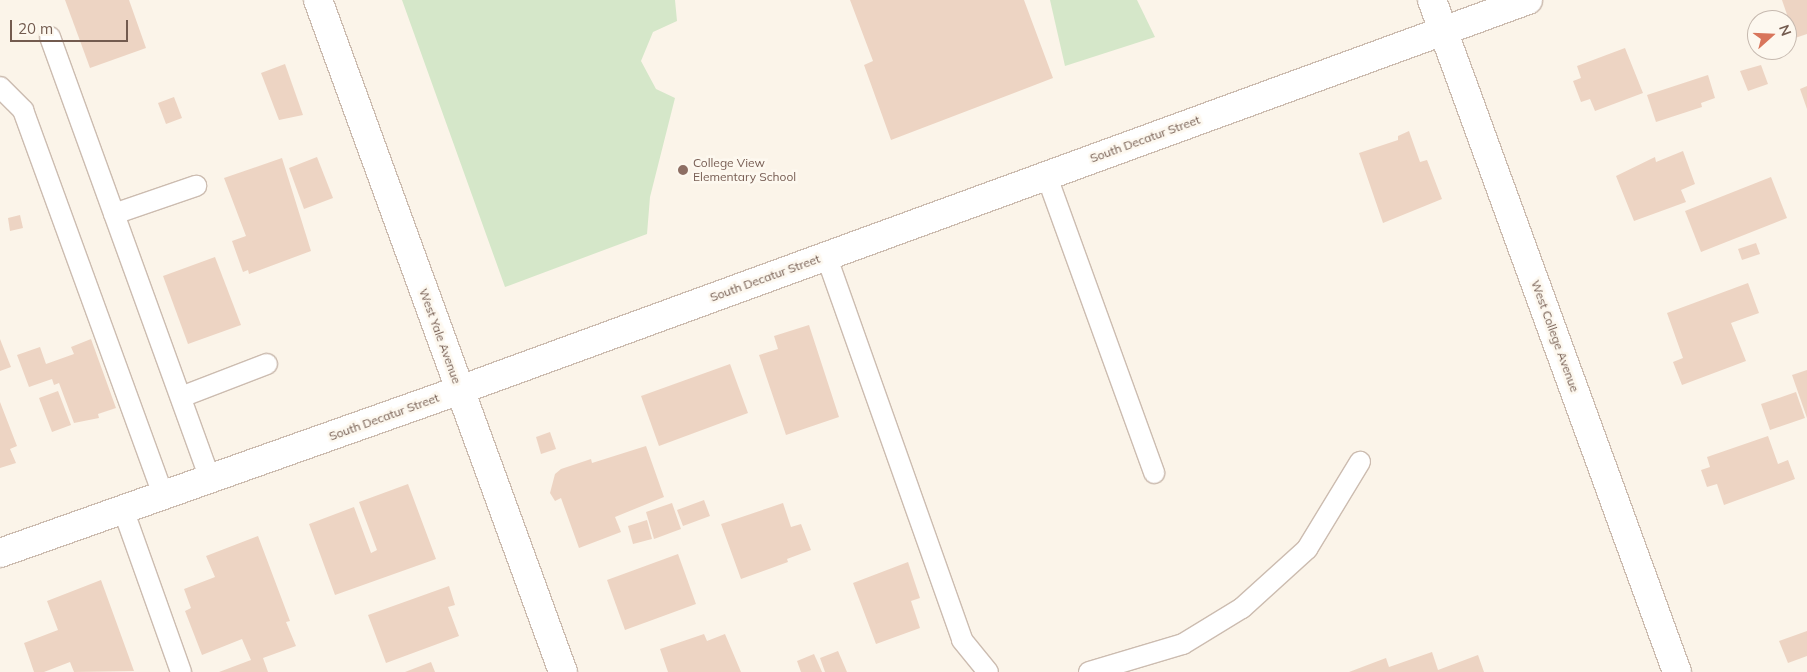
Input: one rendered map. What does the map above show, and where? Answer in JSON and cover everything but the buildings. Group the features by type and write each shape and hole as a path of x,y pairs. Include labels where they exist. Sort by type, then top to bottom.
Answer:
{"street":[{"name":"West Yale Avenue","path":"318,0 563,672"},
{"name":"West College Avenue","path":"1432,0 1677,672"},
{"name":"South Decatur Street","path":"0,553 460,390 1046,174 1528,0"}],"lane":[{"path":"50,37 210,478"},
{"path":"0,87 23,110 163,495"},
{"path":"1046,174 1154,473"},
{"path":"114,214 196,186"},
{"path":"826,255 962,640 988,672"},
{"path":"180,397 267,364"},
{"path":"1089,672 1183,644 1242,608 1307,549 1360,462"},
{"path":"123,509 182,672"}],"green space":[{"path":"402,0 675,0 677,21 653,32 641,61 656,89 675,98 650,197 647,234 505,287"},
{"path":"1050,0 1137,0 1155,37 1065,66"}],"place":[{"name":"College View Elementary School","path":"683,170"}]}
